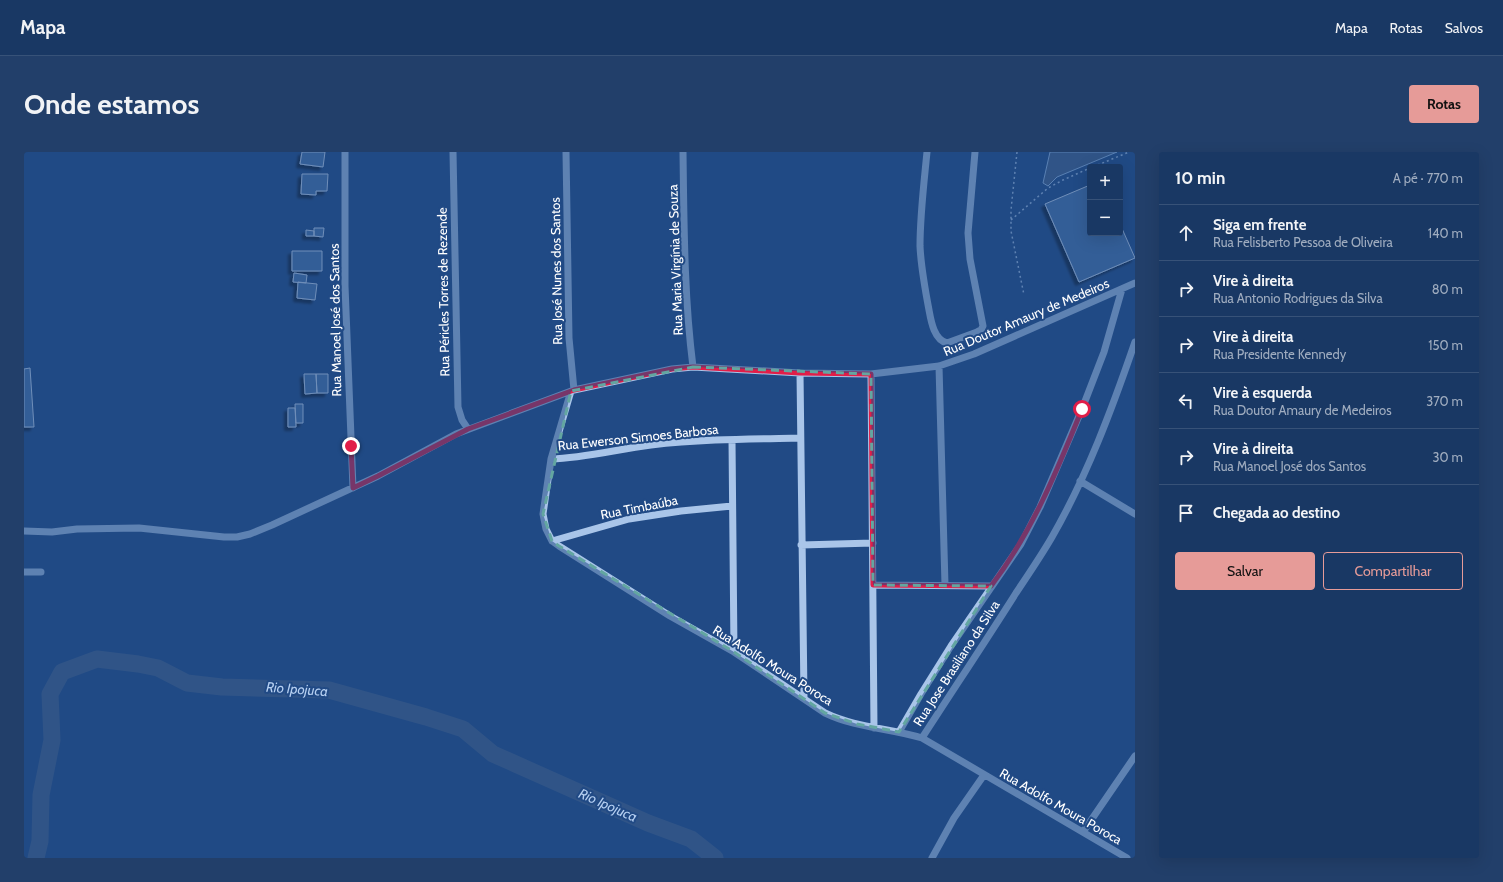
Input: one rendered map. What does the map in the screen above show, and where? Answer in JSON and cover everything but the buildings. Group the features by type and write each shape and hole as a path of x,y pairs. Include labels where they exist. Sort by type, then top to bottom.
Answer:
{"street":[{"name":"Rua Péricles Torres de Rezende","path":"453,152 458,407 460,415 468,429"},
{"name":"Rua José Nunes dos Santos","path":"566,152 569,338 572,391"},
{"name":"Rua Maria Virgínia de Souza","path":"684,152 686,302 693,367"},
{"name":"Rua Doutor Amaury de Medeiros","path":"926,152 920,225 920,247 924,285 930,314 936,333 939,339 947,343 977,332 981,330 983,326 983,319 970,259 968,241 975,152"},
{"name":"Rua Manoel José dos Santos","path":"347,153 345,286 353,488"},
{"name":"Rua Doutor Amaury de Medeiros","path":"24,531 52,532 96,528 140,528 237,537 250,534 272,525 353,488 468,429 572,391 672,369 693,367 800,373 871,374 939,366 974,354 1135,283"},
{"path":"899,732 921,694 991,586 1021,544 1040,507 1082,409 1104,352 1122,289"},
{"name":"Rua Jose Brasiliano da Silva","path":"922,738 989,637 1051,538 1080,481 1116,398 1135,342"},
{"path":"939,366 945,585"},
{"path":"800,373 804,697"},
{"path":"871,374 874,728"},
{"path":"552,541 546,529 543,514 552,459 572,391"},
{"name":"Rua Ewerson Simoes Barbosa","path":"552,459 706,440 800,438"},
{"path":"732,440 734,652"},
{"path":"1080,481 1135,514"},
{"name":"Rua Timbaúba","path":"552,541 629,519 681,511 732,506"},
{"name":"Rua Adolfo Moura Poroca","path":"552,541 663,612 734,652 826,713 840,720 922,738 1127,858"},
{"path":"801,544 873,543"},
{"path":"24,572 41,572"},
{"path":"873,585 991,586"},
{"path":"1083,832 1135,756"},
{"path":"932,858 954,818 984,775"}],"path":[{"path":"1017,152 1011,232 1024,295"},
{"path":"1100,164 1129,152"},
{"path":"1011,220 1048,188 1087,169"}],"highlighted area":[{"path":"693,367 871,374 873,585 991,586 899,732 857,724 825,713 734,652 552,541 543,514 571,391"}],"water":[{"path":"1050,152 1117,152 1057,177 1048,186 1043,183"}],"waterway":[{"name":"Rio Ipojuca","path":"36,858 40,841 41,795 52,740 50,694 62,672 97,659 158,668 187,683 222,687 329,690 426,717 463,729 493,754 648,823 691,839 715,858"}],"route":[{"path":"351,446 353,488 420,455 456,434 574,390 672,369 693,367 800,373 871,374 873,585 991,586 1021,544 1040,507 1082,409"}]}
